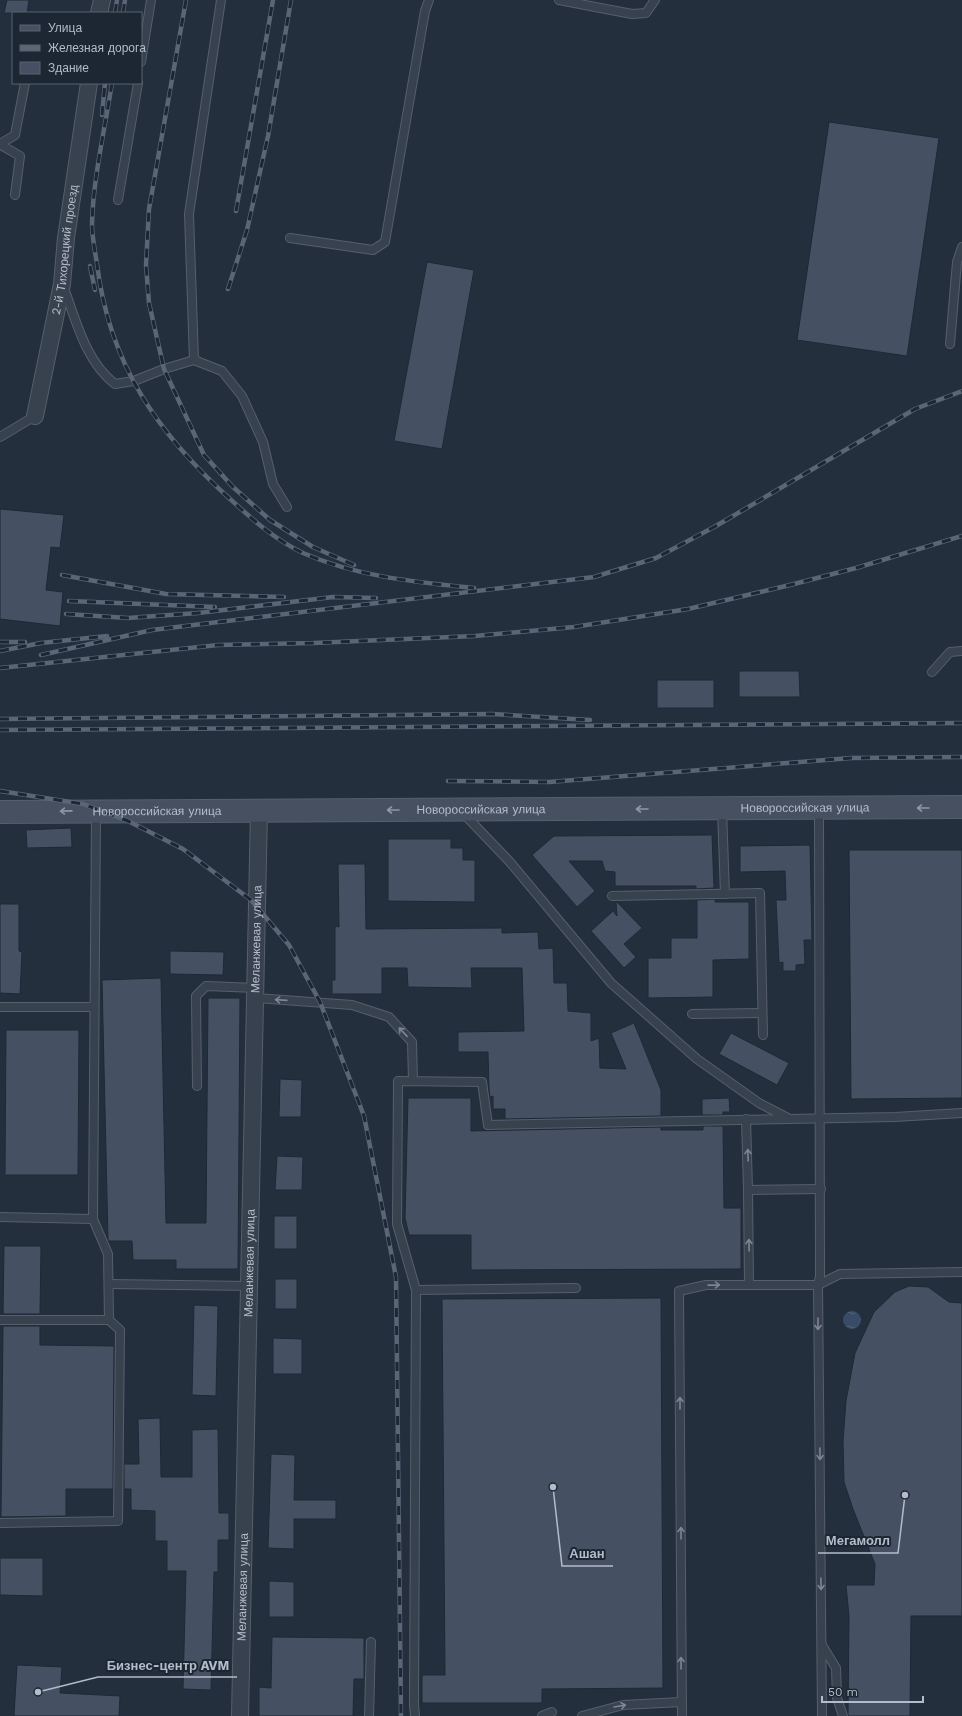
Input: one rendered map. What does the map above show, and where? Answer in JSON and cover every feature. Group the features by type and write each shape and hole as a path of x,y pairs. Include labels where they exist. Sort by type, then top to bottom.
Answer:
{"main road":[{"name":"Новороссийская улица","path":"0,812 962,807"}],"street":[{"path":"99,12 102,0"},
{"name":"2-й Тихорецкий проезд","path":"35,416 62,284 66,238 89,84"},
{"name":"Меланжевая улица","path":"240,1716 259,810"}],"lane":[{"path":"142,56 151,0"},
{"path":"194,360 189,214 221,0"},
{"path":"290,238 373,250 385,242 425,11 429,0"},
{"path":"559,0 632,14 646,13 655,0"},
{"path":"15,195 20,156 0,145 15,135 25,84"},
{"path":"118,200 138,84"},
{"path":"950,344 957,262 962,247"},
{"path":"62,284 86,347 105,376 115,384 134,381 164,368 194,360 222,371 242,396 263,442 273,484 286,507"},
{"path":"0,437 35,416"},
{"path":"932,672 950,652 962,651"},
{"path":"819,808 821,1188 820,1276 818,1285 822,1716"},
{"path":"722,809 725,894"},
{"path":"460,810 509,861 611,983 697,1059 759,1103 788,1118"},
{"path":"0,1523 118,1521 120,1330 110,1320 108,1254 93,1219 96,811"},
{"path":"612,896 760,893 763,1035"},
{"path":"197,1086 196,996 206,986 352,1005 389,1017 412,1042 413,1081"},
{"path":"0,1007 94,1007"},
{"path":"692,1014 762,1013"},
{"path":"415,1716 416,1290 397,1224 398,1081 482,1082 488,1125 895,1117 962,1113"},
{"path":"746,1119 749,1284"},
{"path":"748,1190 821,1188"},
{"path":"0,1218 93,1219"},
{"path":"682,1716 680,1291 706,1285 818,1285 840,1274 962,1272"},
{"path":"109,1284 250,1286"},
{"path":"416,1290 576,1288"},
{"path":"0,1320 110,1320"},
{"path":"369,1716 371,1642"},
{"path":"821,1644 836,1668 837,1698 843,1716"},
{"path":"582,1716 623,1705 682,1702"},
{"path":"542,1716 552,1712"}],"water":[{"path":"852,1311 858,1314 861,1320 858,1326 852,1329 846,1326 843,1320 846,1314"}],"building":[{"path":"7,0 29,0 27,12 4,13"},
{"path":"829,122 939,138 907,356 797,340"},
{"path":"427,262 474,270 442,449 394,441"},
{"path":"0,509 64,515 60,548 51,547 46,590 63,592 60,626 0,619"},
{"path":"739,671 799,671 800,697 739,697"},
{"path":"657,680 714,680 714,708 657,708"},
{"path":"71,828 72,847 27,848 26,830"},
{"path":"712,835 714,888 696,889 696,886 615,886 615,872 605,871 602,861 569,861 595,891 577,907 532,855 554,836"},
{"path":"388,839 451,839 451,848 463,848 463,860 475,860 475,902 388,901"},
{"path":"810,845 812,940 804,940 805,964 796,965 796,971 783,971 783,962 779,963 776,900 786,900 785,871 740,872 740,846"},
{"path":"849,850 962,850 962,1098 851,1099"},
{"path":"338,864 365,864 366,929 502,928 502,933 538,932 539,949 553,948 554,983 567,983 568,1011 591,1013 591,1041 599,1038 600,1068 626,1069 611,1033 634,1023 661,1090 661,1116 505,1119 505,1109 493,1109 493,1096 490,1097 489,1089 488,1052 458,1052 458,1032 524,1031 522,968 471,968 472,988 408,987 407,968 382,968 382,994 332,994 332,980 335,980 335,926 339,927"},
{"path":"715,899 715,902 749,902 749,959 713,960 713,997 648,998 648,958 671,958 671,938 697,938 697,900"},
{"path":"616,901 642,928 624,944 636,957 624,968 591,931 613,911 617,916"},
{"path":"0,904 19,904 19,951 22,952 20,994 0,993"},
{"path":"170,951 224,952 223,975 170,974"},
{"path":"161,978 166,1223 206,1223 208,998 240,998 238,1269 176,1269 176,1260 133,1260 132,1241 108,1241 102,980"},
{"path":"6,1030 79,1030 78,1175 5,1175"},
{"path":"731,1033 789,1063 777,1085 719,1054"},
{"path":"280,1079 302,1080 301,1117 279,1117"},
{"path":"408,1098 471,1098 471,1131 661,1127 661,1130 703,1130 703,1126 723,1126 724,1208 741,1208 741,1269 471,1270 471,1235 409,1235 405,1218"},
{"path":"729,1098 730,1112 723,1112 723,1115 702,1115 702,1099"},
{"path":"277,1156 303,1157 302,1190 275,1190"},
{"path":"274,1216 297,1216 297,1249 274,1249"},
{"path":"4,1246 41,1246 40,1314 3,1314"},
{"path":"275,1279 297,1279 297,1309 275,1309"},
{"path":"909,1286 928,1287 949,1302 962,1303 962,1616 911,1616 910,1716 848,1716 849,1616 846,1585 874,1585 875,1564 844,1482 843,1441 846,1401 855,1353 874,1312 895,1292"},
{"path":"661,1298 663,1688 542,1689 542,1703 422,1703 422,1675 445,1675 442,1299"},
{"path":"194,1305 218,1306 216,1396 192,1395"},
{"path":"3,1326 40,1326 40,1345 114,1346 113,1489 66,1489 66,1516 1,1517"},
{"path":"273,1338 302,1339 302,1374 273,1374"},
{"path":"160,1418 161,1477 192,1477 192,1430 218,1429 219,1513 229,1513 229,1540 218,1540 218,1572 214,1572 211,1690 183,1689 186,1571 167,1571 167,1541 155,1541 155,1511 131,1510 131,1489 124,1489 124,1464 139,1464 138,1419"},
{"path":"271,1454 295,1455 294,1500 336,1500 336,1519 294,1519 294,1549 268,1548"},
{"path":"0,1558 43,1558 43,1596 0,1595"},
{"path":"269,1581 294,1582 294,1617 269,1617"},
{"path":"272,1637 364,1638 364,1679 354,1679 353,1716 259,1716 259,1687 271,1688"},
{"path":"17,1665 62,1667 60,1693 120,1696 119,1716 14,1716"}],"railway":[{"path":"115,12 117,0"},
{"path":"123,12 125,0"},
{"path":"186,0 149,209 146,265 149,303 164,369 204,455 233,487 270,520 313,547 354,565"},
{"path":"236,211 273,0"},
{"path":"228,289 247,230 268,136 291,0"},
{"path":"102,115 105,84"},
{"path":"112,84 95,189 92,234 103,300 113,333 125,364 141,394 159,422 180,448 230,499 264,529 293,548 324,561 366,573 408,581 474,588"},
{"path":"90,266 95,290"},
{"path":"41,655 152,630 594,577 656,558 716,526 915,409 962,391"},
{"path":"0,668 218,645 313,643 475,636 574,627 688,609 856,568 962,536"},
{"path":"62,575 166,594 284,597"},
{"path":"66,614 128,618 198,613 333,597 376,598"},
{"path":"69,601 215,607"},
{"path":"0,651 41,643 107,636"},
{"path":"0,642 25,642"},
{"path":"0,719 492,714 590,720"},
{"path":"0,730 962,723"},
{"path":"448,781 549,782 851,758 962,757"},
{"path":"0,791 83,804 128,821 183,849 251,900 289,945 320,1002 364,1116 396,1277 401,1716"}],"place":[{"name":"Ашан","path":"553,1487"},
{"name":"Мегамолл","path":"905,1495"},
{"name":"Бизнес-центр AVM","path":"38,1692"}]}
